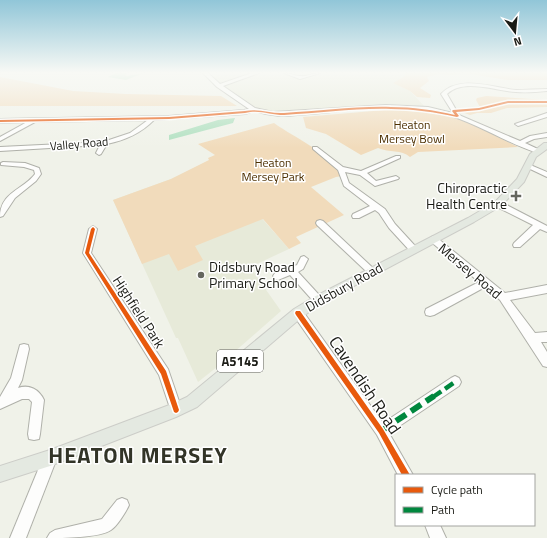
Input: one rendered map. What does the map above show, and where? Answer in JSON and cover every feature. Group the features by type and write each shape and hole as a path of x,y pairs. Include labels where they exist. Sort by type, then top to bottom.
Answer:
{"main road":[{"name":"Didsbury Road","path":"0,474 50,458 176,410 192,402 298,313 318,300 498,204 521,180 528,164 541,149"}],"street":[{"path":"237,98 254,109 267,113 282,114 362,108 410,107 448,113 455,111"},
{"path":"447,98 455,111 504,137 520,144 541,149"},
{"path":"0,120 152,118 245,112 254,109"},
{"path":"518,124 547,115"},
{"name":"Valley Road","path":"0,149 8,158 119,140 138,134 152,118"},
{"path":"0,139 34,120"},
{"path":"520,144 538,136 547,135"},
{"path":"504,137 520,144"},
{"path":"99,153 105,142"},
{"path":"315,148 341,169 362,174 376,184 396,178"},
{"path":"362,174 398,157"},
{"path":"0,214 12,196 34,180 38,174 37,169 32,166 8,158"},
{"path":"528,164 547,170"},
{"path":"528,164 547,175"},
{"path":"341,169 346,184 382,211 392,226 414,250"},
{"path":"498,204 547,229"},
{"path":"356,216 376,206"},
{"path":"320,223 371,271"},
{"path":"517,245 539,225"},
{"name":"Highfield Park","path":"93,229 87,253 164,373 176,410"},
{"name":"Mersey Road","path":"433,239 503,297 547,362"},
{"path":"278,276 300,267 304,260"},
{"path":"292,271 318,300"},
{"path":"430,312 485,283"},
{"path":"503,297 547,289"},
{"name":"Cavendish Road","path":"298,313 381,431 405,474"},
{"path":"532,338 547,336"},
{"path":"2,401 16,380 24,349"},
{"path":"381,431 455,382"},
{"path":"2,401 21,393 32,393 38,400 34,434"},
{"path":"18,538 50,458"},
{"path":"56,538 106,525 122,505"},
{"path":"432,526 438,538"}],"shaded area":[{"path":"242,98 417,98 425,107 407,105 271,114 257,109"},
{"path":"235,118 233,123 169,140 169,135 218,120"},
{"name":"Didsbury Road Primary School","path":"210,160 289,249 250,267 281,311 198,382 178,338 176,338 113,200 171,179"}],"green space":[{"path":"0,98 224,98 237,106 0,106"},
{"path":"477,98 518,98 547,101 502,102 480,107 476,100"},
{"path":"506,103 547,103 547,107 507,108 491,113 477,113 470,115 459,111 481,109"},
{"name":"Heaton Mersey Bowl","path":"385,110 419,110 445,115 482,129 518,147 418,152 410,157 403,153 378,148 361,155 326,134 306,128 303,117"},
{"name":"Heaton Mersey Park","path":"274,123 320,152 336,167 342,176 311,187 344,215 296,237 301,243 289,249 263,219 195,246 203,260 178,271 169,254 142,264 113,200 171,179 209,160 208,158 215,155 198,144"}],"marked path":[{"path":"381,431 455,382"}],"cycle path":[{"path":"457,116 454,111 479,109 508,102 547,102"},
{"path":"0,121 169,118 254,110 282,114 370,108 435,111 457,116"},
{"path":"93,229 87,253 164,373 176,410"},
{"path":"298,313 381,431 405,474"}],"place":[{"name":"Chiropractic Health Centre","path":"516,196"},
{"name":"Didsbury Road Primary School","path":"201,275"}],"district":[{"name":"HEATON MERSEY","path":"138,455"}]}
